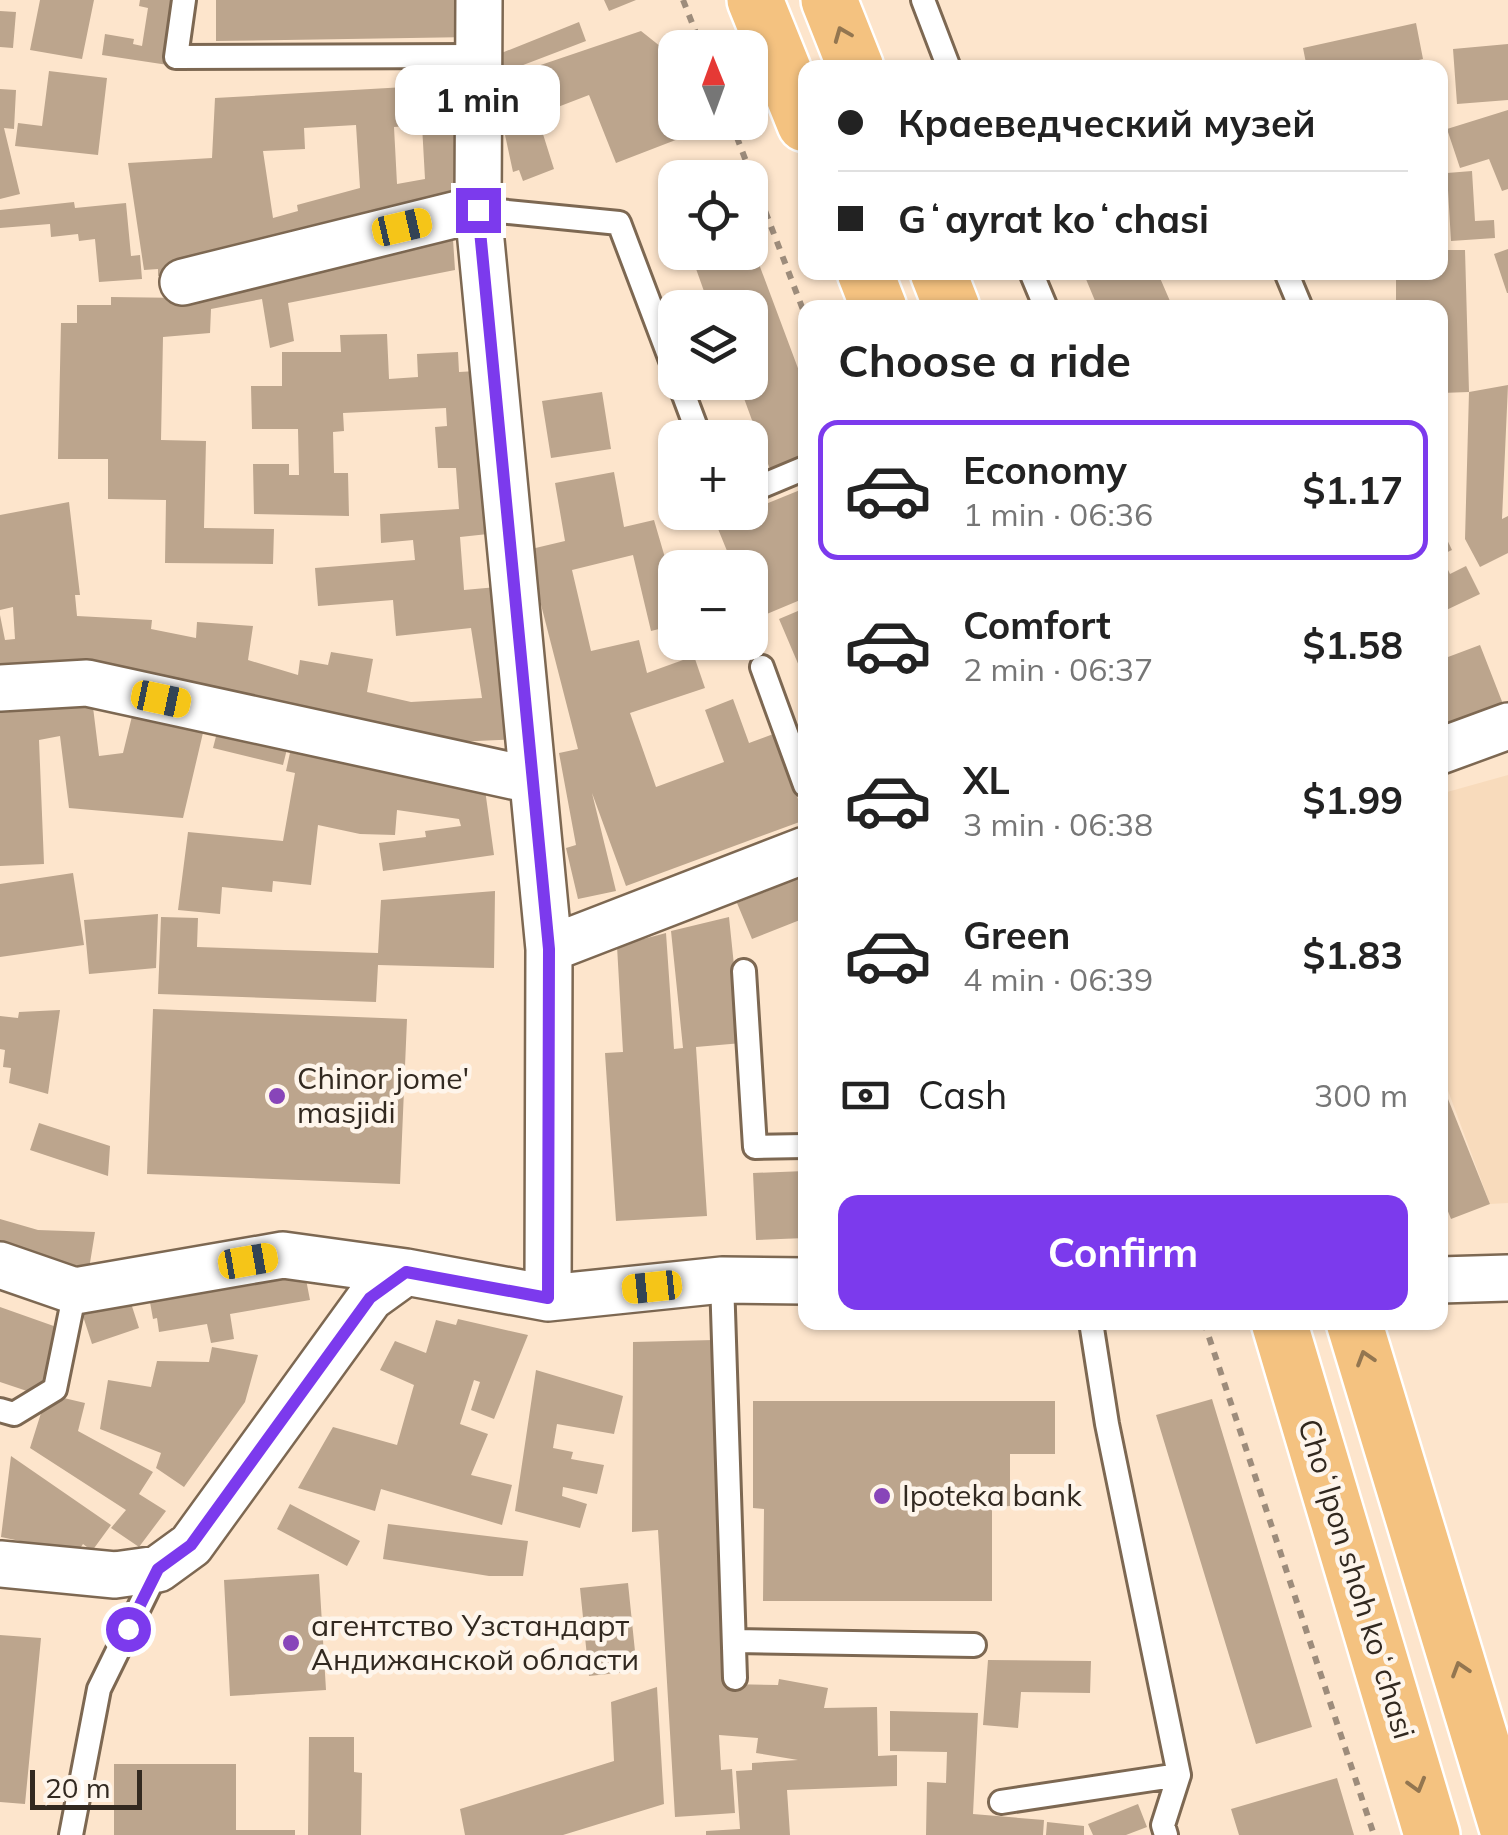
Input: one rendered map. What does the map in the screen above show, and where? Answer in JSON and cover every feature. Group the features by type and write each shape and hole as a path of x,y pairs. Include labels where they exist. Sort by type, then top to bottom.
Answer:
{"main road":[{"path":"756,0 798,106"},
{"path":"829,0 853,60"},
{"name":"Choʻlpon shoh koʻchasi","path":"1281,1330 1432,1835"},
{"path":"1356,1330 1508,1830"}],"street":[{"path":"479,0 478,210 549,949 548,1298"},
{"path":"182,282 478,210"},
{"path":"0,688 87,683 531,780"},
{"path":"1448,748 1508,726"},
{"path":"549,949 798,853"},
{"path":"0,1266 75,1291 283,1255 548,1298 722,1280 798,1281"},
{"path":"0,1564 115,1575 158,1569 191,1545 370,1298 406,1272"},
{"path":"1448,1280 1508,1278"}],"lane":[{"path":"184,0 176,56 476,56"},
{"path":"923,0 946,60"},
{"path":"478,210 619,223 658,326"},
{"path":"768,483 798,471"},
{"path":"762,667 798,766"},
{"path":"744,971 755,1147 798,1146"},
{"path":"722,1280 735,1678"},
{"path":"0,1410 14,1414 55,1389 75,1291"},
{"path":"1092,1330 1107,1424 1179,1775 1163,1825 1166,1835"},
{"path":"70,1835 99,1689 158,1569"},
{"path":"735,1641 974,1645"},
{"path":"1001,1802 1179,1775"}],"path":[{"path":"684,0 695,30"},
{"path":"738,140 799,300"},
{"path":"1207,1330 1374,1835"}],"shaded area":[{"path":"1508,775 1508,1203 1490,1204 1448,1091 1448,792"}],"building":[{"path":"40,0 94,0 82,59 30,50"},
{"path":"140,0 180,0 168,65 102,55 105,34 134,39 133,44 142,46 148,8 139,6"},
{"path":"216,0 472,0 472,37 216,41"},
{"path":"604,0 636,0 609,11"},
{"path":"0,11 16,12 13,48 0,47"},
{"path":"579,22 586,41 518,67 520,72 641,31 658,44 658,140 676,140 616,163 589,95 537,115 554,169 523,181 519,170 513,172 499,107 499,54"},
{"path":"1416,23 1423,59 1305,60 1303,48"},
{"path":"1508,44 1508,100 1457,104 1453,49"},
{"path":"49,71 107,78 98,155 15,146 18,123 42,126"},
{"path":"457,84 464,205 239,260 158,276 158,269 144,270 128,163 212,158 215,98","holes":["356,125 360,188 297,205 298,211 273,218 263,151 305,149 304,128","422,125 425,179 397,184 394,127"]},
{"path":"0,89 16,90 14,129 4,128 20,194 0,199"},
{"path":"1508,110 1508,189 1502,191 1489,159 1460,168 1448,129"},
{"path":"1472,171 1475,221 1494,220 1495,238 1451,241 1448,173"},
{"path":"74,202 75,208 126,203 131,256 140,255 142,279 99,282 95,239 79,241 78,234 51,237 50,224 0,228 0,210"},
{"path":"452,224 455,270 288,303 294,341 270,348 262,299 211,309 210,333 163,337 161,440 206,441 204,528 274,529 273,564 165,563 166,500 108,499 108,459 58,459 61,323 77,323 77,305 111,305 111,297 185,298"},
{"path":"1508,249 1508,293 1507,293 1494,254"},
{"path":"1448,250 1465,250 1469,392 1448,393 1448,300 1396,300 1396,280 1448,280"},
{"path":"696,270 761,270 798,368 798,462 771,472 768,420 752,420 745,400 768,400 768,290 704,290"},
{"path":"1086,280 1161,280 1170,300 1095,300"},
{"path":"387,334 389,379 418,377 417,354 458,352 459,372 477,371 488,534 460,537 464,590 497,587 520,739 410,744 0,674 0,615 5,640 15,639 13,607 0,610 0,515 69,502 80,595 75,595 77,616 152,620 151,629 196,638 197,622 253,626 248,660 298,675 300,660 328,665 331,652 373,659 367,692 411,702 482,698 471,628 396,636 393,600 318,606 315,568 415,560 413,540 381,543 380,514 459,509 456,468 438,468 435,427 447,426 446,408 343,413 344,431 333,432 334,473 348,473 349,516 254,514 253,464 289,464 289,475 299,475 298,429 252,429 251,386 282,386 282,352 341,352 340,335"},
{"path":"1508,385 1502,519 1508,516 1508,553 1480,567 1465,539 1469,392"},
{"path":"602,392 611,449 551,458 542,401"},
{"path":"614,472 624,527 654,520 663,550 658,550 658,629 651,631 633,555 572,570 591,651 639,640 647,673 683,660 695,660 705,688 630,713 656,787 724,762 705,710 733,699 749,743 776,733 798,799 798,823 626,886 592,793 616,891 578,899 566,848 576,845 559,753 578,749 527,550 565,541 555,483"},
{"path":"798,491 798,601 768,614 768,550 727,550 718,530 768,530 768,503"},
{"path":"1466,566 1480,594 1448,609 1448,570 1450,574"},
{"path":"798,611 798,664 779,619"},
{"path":"1480,645 1503,704 1448,725 1448,657"},
{"path":"92,699 99,756 123,753 135,704 206,720 183,818 69,808 60,736 39,740 44,864 0,866 0,701"},
{"path":"221,717 291,733 283,765 213,748"},
{"path":"293,739 483,775 494,855 383,871 379,843 426,837 425,831 461,826 459,819 397,810 395,835 360,834 318,825 311,885 273,881 272,892 222,887 220,914 178,910 188,832 283,841 295,773 286,771"},
{"path":"798,870 798,921 752,939 737,903 770,890 767,882"},
{"path":"73,873 84,945 0,957 0,884"},
{"path":"495,891 494,968 378,965 376,1002 158,994 161,917 198,918 197,947 378,953 381,900"},
{"path":"158,914 156,968 89,974 84,920"},
{"path":"729,917 742,1043 696,1047 707,1216 616,1221 605,1053 623,1052 617,946 666,933 674,1049 683,1048 671,931"},
{"name":"Chinor jome' masjidi","path":"153,1009 407,1019 400,1184 147,1174"},
{"path":"60,1010 48,1094 9,1083 11,1068 3,1067 5,1050 0,1049 0,1016 18,1018 19,1012"},
{"path":"1448,1099 1490,1204 1451,1219 1448,1211"},
{"path":"39,1123 110,1146 108,1176 30,1150"},
{"path":"798,1171 798,1238 756,1240 753,1173"},
{"path":"0,1219 38,1230 95,1232 89,1269 30,1267 0,1256"},
{"path":"303,1264 310,1300 230,1314 234,1339 211,1343 207,1324 159,1332 157,1318 153,1319 148,1291"},
{"path":"129,1297 139,1328 92,1344 82,1313"},
{"path":"0,1307 65,1330 42,1396 0,1382"},
{"path":"458,1319 528,1335 494,1419 471,1410 480,1382 474,1380 460,1424 488,1434 471,1475 512,1485 502,1525 381,1489 375,1511 298,1488 333,1427 397,1445 414,1385 380,1370 395,1341 426,1353 436,1320 456,1325"},
{"path":"714,1340 717,1504 727,1684 778,1685 779,1679 828,1688 824,1708 877,1707 878,1756 897,1755 897,1786 787,1790 790,1835 706,1835 706,1831 740,1829 736,1771 752,1770 752,1763 798,1760 756,1753 758,1738 719,1735 721,1770 732,1769 735,1813 675,1817 658,1530 632,1532 633,1342"},
{"path":"212,1347 258,1355 245,1402 184,1487 156,1468 161,1453 100,1429 108,1380 151,1387 157,1361 209,1362"},
{"path":"536,1370 623,1396 614,1434 557,1424 553,1448 573,1452 571,1459 604,1465 597,1494 563,1487 562,1496 587,1504 580,1528 515,1511"},
{"path":"47,1394 85,1403 78,1431 153,1472 139,1494 166,1511 139,1547 111,1528 126,1510 30,1448"},
{"path":"1212,1399 1312,1727 1256,1744 1156,1415"},
{"name":"Ipoteka bank","path":"753,1401 1055,1401 1055,1454 1010,1454 1010,1506 992,1507 992,1601 763,1601 764,1509 753,1508"},
{"path":"11,1456 111,1525 92,1551 83,1544 77,1553 1,1537"},
{"path":"290,1504 360,1541 347,1566 277,1529"},
{"path":"388,1524 528,1541 523,1576 489,1576 383,1559"},
{"path":"319,1574 326,1690 230,1696 224,1580"},
{"path":"628,1583 637,1671 589,1676 580,1588"},
{"path":"0,1635 41,1638 25,1804 0,1802"},
{"path":"988,1660 1091,1661 1090,1693 1021,1692 1018,1728 983,1725"},
{"path":"657,1687 664,1804 563,1835 465,1835 460,1809 614,1761 611,1702"},
{"path":"890,1711 978,1713 973,1814 1044,1820 1043,1835 926,1835 927,1782 946,1783 947,1752 890,1751"},
{"path":"309,1737 354,1737 354,1772 362,1773 361,1835 308,1835"},
{"path":"114,1764 236,1764 236,1830 295,1830 295,1835 114,1835"},
{"path":"1337,1778 1354,1835 1239,1835 1231,1809"},
{"path":"1138,1804 1147,1827 1126,1835 1093,1835 1088,1824"},
{"path":"1047,1822 1084,1826 1084,1835 1046,1835"}],"place":[{"name":"Chinor jome' masjidi","path":"277,1096"},
{"name":"Ipoteka bank","path":"882,1496"},
{"name":"агентство Узстандарт Андижанской области","path":"291,1643"}],"route":[{"path":"128,1629 158,1569 191,1545 370,1298 406,1272 548,1298 549,949 478,210"}]}
